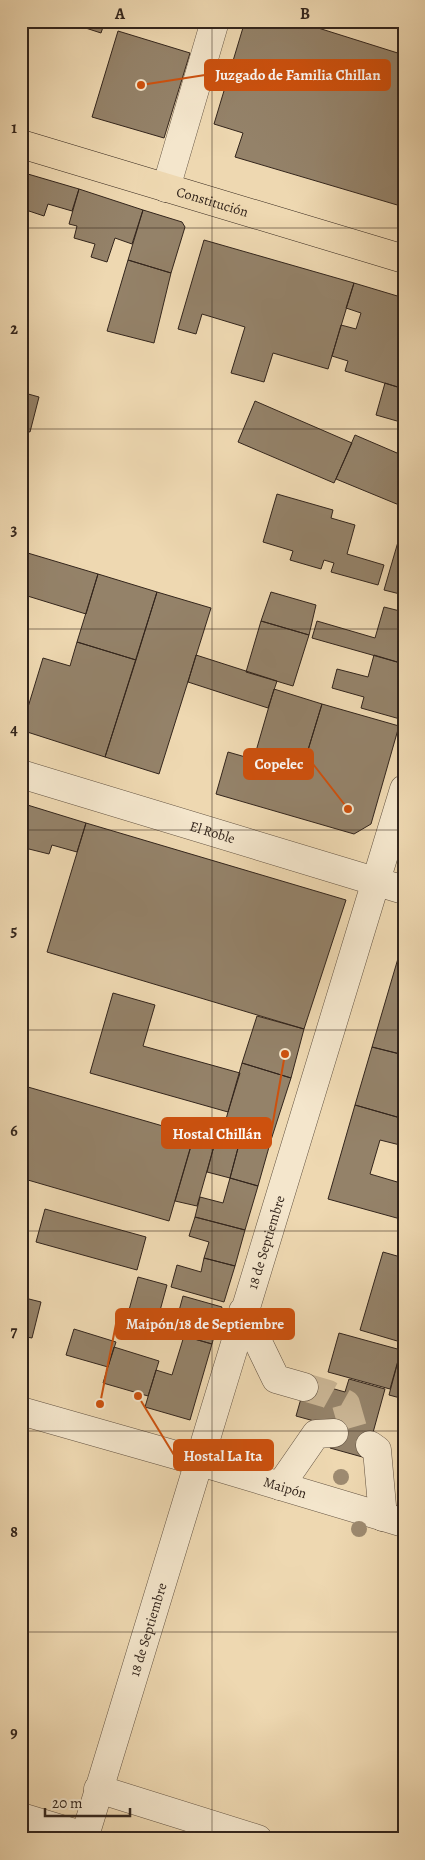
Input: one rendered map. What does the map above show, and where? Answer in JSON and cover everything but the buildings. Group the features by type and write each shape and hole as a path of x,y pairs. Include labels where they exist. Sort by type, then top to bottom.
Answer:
{"main road":[{"name":"Constitución","path":"21,144 404,259"}],"street":[{"path":"166,188 216,21"},
{"name":"El Roble","path":"21,774 404,890"},
{"name":"18 de Septiembre","path":"84,1837 197,1461 404,789"},
{"path":"243,1311 276,1379 304,1387"},
{"name":"Maipón","path":"21,1411 394,1520"},
{"path":"280,1486 316,1434 334,1433"},
{"path":"370,1445 377,1450 394,1520"},
{"path":"98,1790 258,1839"},
{"path":"21,1817 84,1837"}],"tunnel":[{"path":"304,1387 328,1394 346,1404 354,1432"}],"place":[{"name":"Juzgado de Familia Chillan","path":"141,85"},
{"name":"Copelec","path":"348,809"},
{"name":"Hostal Chillán","path":"285,1054"},
{"name":"Hostal La Ita","path":"138,1396"},
{"name":"Maipón/18 de Septiembre","path":"100,1404"}]}
